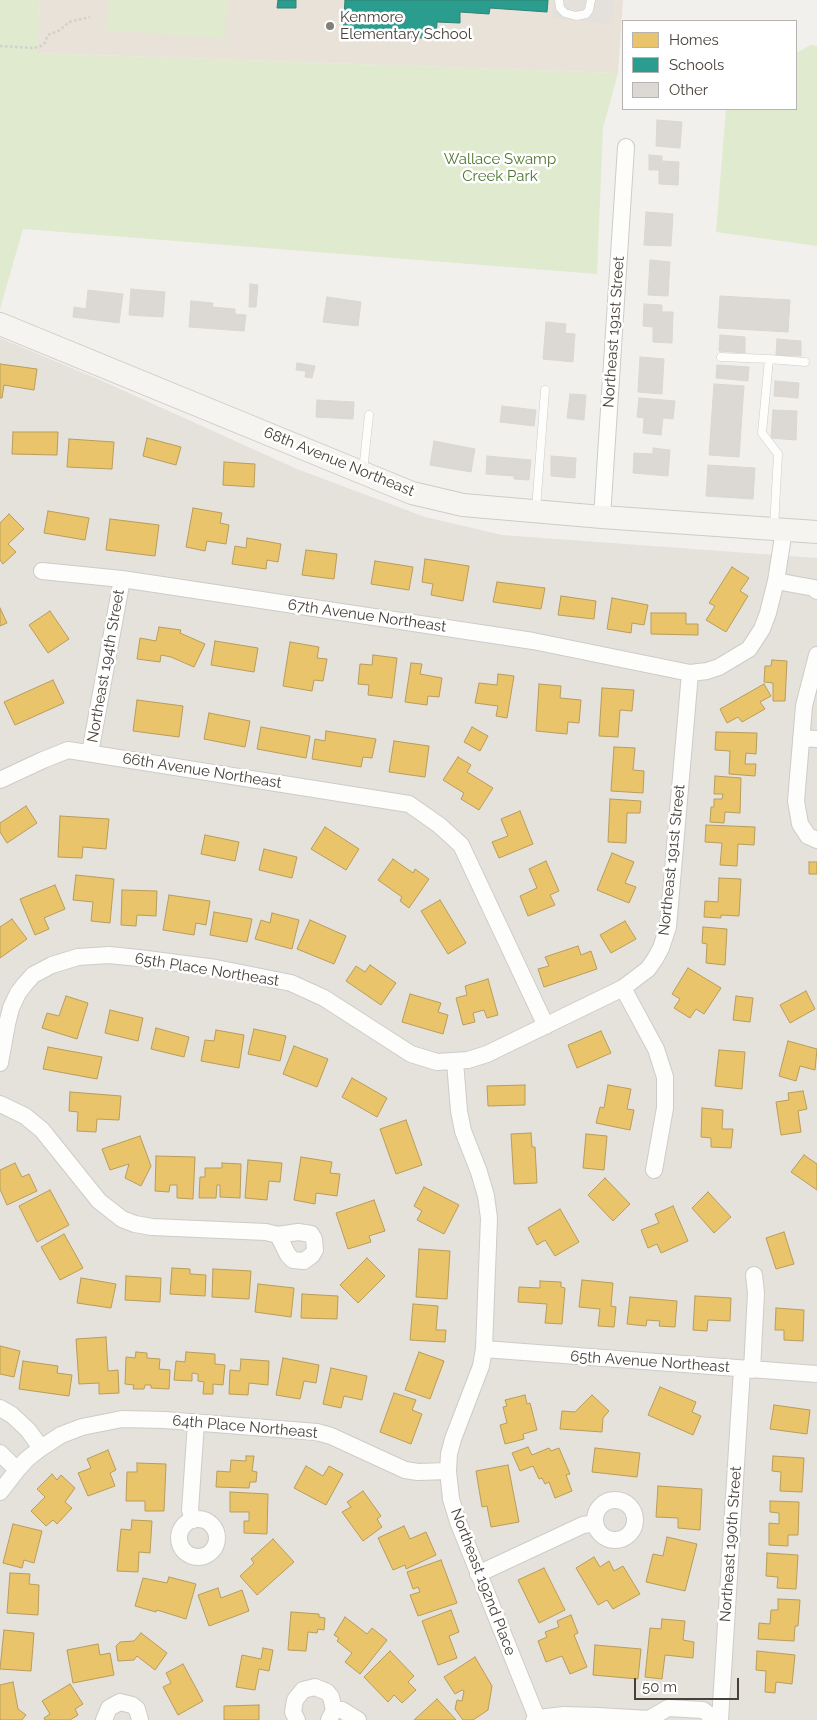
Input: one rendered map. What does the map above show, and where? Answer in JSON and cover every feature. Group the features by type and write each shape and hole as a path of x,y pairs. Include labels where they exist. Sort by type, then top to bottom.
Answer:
{"street":[{"name":"Northeast 191st Street","path":"602,517 626,147"},
{"name":"68th Avenue Northeast","path":"0,324 412,493 455,503 536,511 817,532"},
{"path":"690,673 719,667 749,648 762,629 776,581 779,529"},
{"name":"67th Avenue Northeast","path":"42,571 122,579 533,640 690,673"},
{"name":"Northeast 194th Street","path":"90,753 122,579"},
{"path":"776,581 814,588 817,591"},
{"path":"817,655 804,706 809,739 796,801 800,824 808,836 817,840"},
{"name":"Northeast 191st Street","path":"623,988 648,969 661,948 668,927 690,673"},
{"name":"66th Avenue Northeast","path":"0,780 68,750 409,804 439,825 461,846 546,1026"},
{"name":"65th Place Northeast","path":"0,1063 6,1024 18,993 33,975 52,965 72,958 109,955 216,968 291,984 324,998 411,1054 436,1062 456,1062 487,1054 623,988"},
{"path":"623,988 656,1049 665,1077 665,1108 654,1170"},
{"name":"Northeast 192nd Place","path":"456,1062 460,1118 486,1196 489,1218 484,1349 481,1366 452,1439 448,1471 451,1499 478,1574 536,1719"},
{"path":"0,1104 25,1116 42,1130 99,1201 109,1211 122,1219 152,1227 266,1232 278,1235"},
{"name":"Northeast 190th Street","path":"720,1720 747,1369 756,1293 754,1276"},
{"name":"65th Avenue Northeast","path":"484,1349 817,1374"},
{"path":"0,1408 12,1415 28,1430 41,1448 17,1470 0,1492"},
{"name":"64th Place Northeast","path":"41,1448 62,1435 82,1427 106,1422 140,1419 317,1432 331,1436 405,1470 418,1472 448,1471"},
{"path":"193,1520 190,1510 196,1423"},
{"path":"0,1454 17,1470"},
{"path":"478,1574 583,1525 595,1522"},
{"path":"297,1720 293,1712 294,1700 303,1690 309,1688 321,1689 327,1692 333,1703 331,1715"},
{"path":"104,1720 108,1708 120,1702 132,1705 136,1709 140,1720"},
{"path":"536,1719 564,1715 650,1720 668,1708 703,1710 716,1720"},
{"path":"331,1715 342,1710 358,1720"}],"lane":[{"path":"559,0 560,8 565,13 576,16 586,14 591,0"},
{"path":"720,357 805,362"},
{"path":"769,359 762,433 778,454 779,529"},
{"path":"536,511 545,390"},
{"path":"363,473 369,416"}],"path":[{"path":"0,46 40,47 44,44 48,35 60,30 69,22 90,17"}],"shaded area":[{"name":"Kenmore Elementary School","path":"40,0 623,0 618,73 37,53"},
{"path":"553,0 614,0 612,24 552,18"},
{"path":"0,338 98,379 297,469 425,517 502,535 817,558 817,1720 0,1720"}],"green space":[{"name":"Wallace Swamp Creek Park","path":"0,0 40,0 37,53 618,73 603,128 597,274 23,229 0,309"},
{"path":"109,0 228,0 225,39 106,30"},
{"path":"811,45 817,46 817,246 716,232 726,110 797,110 797,52"}],"building: Homes":[{"path":"0,364 37,369 34,390 4,385 2,398 0,398"},
{"path":"13,432 58,432 57,455 12,454"},
{"path":"147,438 181,447 176,465 143,456"},
{"path":"69,439 114,442 112,469 67,467"},
{"path":"224,462 255,464 254,487 223,485"},
{"path":"193,508 222,513 220,523 229,525 226,544 207,541 205,551 186,547"},
{"path":"48,511 89,518 85,540 44,533"},
{"path":"9,514 24,529 8,544 16,552 3,564 0,560 0,523"},
{"path":"110,519 159,525 155,556 106,550"},
{"path":"247,538 281,544 278,562 267,560 266,569 232,564 235,546 246,548"},
{"path":"306,550 337,554 334,579 302,575"},
{"path":"425,559 469,566 463,601 431,595 433,584 422,582"},
{"path":"375,561 413,567 409,590 371,584"},
{"path":"732,567 749,578 740,591 748,596 726,632 706,620 715,606 709,603"},
{"path":"497,582 545,588 541,609 493,602"},
{"path":"561,596 596,601 594,619 558,615"},
{"path":"612,598 648,605 644,625 632,623 631,633 607,629"},
{"path":"0,608 7,623 0,626"},
{"path":"50,611 69,639 48,653 29,625"},
{"path":"651,613 686,613 686,624 698,624 698,635 651,634"},
{"path":"159,627 181,630 180,633 205,644 194,667 171,657 161,655 160,662 137,659 140,638 156,641"},
{"path":"215,641 258,648 254,672 211,665"},
{"path":"290,642 319,647 317,658 327,659 323,681 314,680 312,691 283,686"},
{"path":"373,655 397,658 392,698 368,695 369,685 358,684 360,664 372,665"},
{"path":"772,660 787,661 785,701 773,701 773,683 764,682 765,666 771,666"},
{"path":"411,663 422,664 420,674 442,678 439,697 428,696 427,705 405,702"},
{"path":"498,674 514,676 507,718 496,716 498,706 475,703 479,683 497,685"},
{"path":"53,680 64,703 15,725 4,702"},
{"path":"539,684 561,686 560,698 581,700 579,723 568,722 567,734 536,731"},
{"path":"764,684 771,696 760,702 765,709 742,722 738,717 727,723 720,709"},
{"path":"602,688 634,690 632,711 620,710 618,737 599,736"},
{"path":"137,700 183,706 179,737 133,731"},
{"path":"209,713 250,721 245,747 204,739"},
{"path":"261,727 310,736 306,758 257,749"},
{"path":"472,727 488,736 480,751 464,742"},
{"path":"326,731 376,739 372,758 363,757 361,767 312,759 315,739 325,741"},
{"path":"716,732 757,733 756,754 746,753 745,764 756,764 755,776 729,774 730,751 715,750"},
{"path":"394,741 429,746 425,777 389,772"},
{"path":"614,747 635,748 633,770 644,771 643,793 611,791"},
{"path":"458,757 471,765 467,772 493,788 479,810 461,799 464,793 443,780"},
{"path":"715,776 741,778 740,813 725,812 724,823 710,822 711,807 714,807 714,799 722,799 723,794 714,794"},
{"path":"610,799 641,801 640,813 627,813 626,843 608,842"},
{"path":"26,806 37,823 7,843 0,832 0,823"},
{"path":"520,811 533,844 499,858 492,842 508,836 501,819"},
{"path":"60,816 109,819 106,849 83,847 82,858 58,857"},
{"path":"706,825 755,827 754,845 738,844 737,866 720,865 722,843 705,842"},
{"path":"325,827 359,849 346,870 311,849"},
{"path":"205,835 239,842 235,861 201,854"},
{"path":"264,849 297,857 292,878 259,870"},
{"path":"612,853 634,862 625,883 636,887 629,903 597,890"},
{"path":"393,859 413,873 415,869 429,879 409,908 400,901 402,897 378,880"},
{"path":"546,861 559,891 550,895 555,905 528,916 520,896 537,888 529,869"},
{"path":"809,862 817,862 817,874 809,874"},
{"path":"76,875 114,879 110,923 91,921 93,902 73,900"},
{"path":"719,878 741,879 739,916 721,915 721,918 704,917 705,901 718,902"},
{"path":"55,885 65,909 44,918 49,929 35,935 20,899"},
{"path":"122,890 157,891 156,916 137,915 136,926 121,925"},
{"path":"169,895 210,901 206,925 196,923 194,935 163,930"},
{"path":"440,900 466,943 448,954 421,911"},
{"path":"214,912 252,919 247,942 210,935"},
{"path":"272,913 299,920 292,949 255,939 261,920 270,923"},
{"path":"12,919 27,939 0,958 0,927"},
{"path":"310,920 346,936 334,964 297,949"},
{"path":"625,921 636,939 611,953 600,935"},
{"path":"703,927 727,929 725,965 706,963 707,944 702,943"},
{"path":"578,946 581,955 591,951 597,969 544,987 538,969 549,966 545,957"},
{"path":"370,965 396,983 381,1005 346,981 356,966 365,972"},
{"path":"688,968 721,988 704,1014 696,1009 690,1018 674,1008 680,999 672,994"},
{"path":"488,979 498,1015 487,1018 484,1010 473,1013 475,1022 463,1025 456,998 467,995 465,986"},
{"path":"806,991 815,1009 790,1023 780,1005"},
{"path":"410,994 441,1003 438,1012 448,1015 443,1034 402,1022"},
{"path":"66,996 88,1003 77,1039 42,1028 47,1013 59,1016"},
{"path":"736,996 753,998 750,1022 733,1020"},
{"path":"110,1010 143,1018 138,1041 105,1033"},
{"path":"156,1028 189,1037 184,1057 151,1049"},
{"path":"254,1029 286,1036 280,1061 248,1054"},
{"path":"216,1030 244,1035 239,1068 201,1061 205,1040 214,1041"},
{"path":"601,1031 611,1053 577,1068 568,1045"},
{"path":"788,1041 817,1049 815,1070 800,1066 796,1081 779,1076"},
{"path":"294,1046 328,1059 317,1087 283,1074"},
{"path":"48,1047 102,1057 97,1079 43,1069"},
{"path":"719,1050 745,1052 742,1089 715,1086"},
{"path":"352,1078 387,1098 377,1117 342,1097"},
{"path":"525,1085 525,1105 488,1106 487,1086"},
{"path":"608,1085 631,1089 627,1109 634,1110 630,1130 596,1123 600,1107 604,1108"},
{"path":"803,1091 807,1109 798,1111 801,1132 781,1135 776,1102 789,1100 788,1093"},
{"path":"70,1092 121,1096 119,1120 97,1119 96,1132 77,1131 78,1112 69,1111"},
{"path":"702,1108 723,1110 722,1129 733,1129 731,1148 711,1147 711,1138 701,1137"},
{"path":"406,1120 422,1165 396,1174 380,1129"},
{"path":"531,1133 532,1147 535,1147 537,1183 514,1184 511,1134"},
{"path":"586,1134 607,1136 604,1170 583,1168"},
{"path":"140,1136 151,1166 141,1186 125,1178 129,1164 110,1170 102,1149"},
{"path":"804,1155 817,1164 817,1190 791,1172"},
{"path":"156,1156 195,1157 193,1199 177,1198 177,1185 170,1185 169,1192 155,1191"},
{"path":"301,1157 332,1162 330,1173 340,1174 337,1196 316,1193 315,1204 294,1200"},
{"path":"248,1160 282,1163 280,1182 269,1181 267,1200 245,1198"},
{"path":"15,1163 22,1177 29,1174 37,1191 7,1205 0,1189 0,1170"},
{"path":"222,1163 241,1164 240,1198 220,1197 220,1185 217,1185 216,1198 199,1198 200,1177 205,1177 205,1168 222,1168"},
{"path":"605,1178 630,1204 613,1221 588,1195"},
{"path":"424,1187 459,1205 444,1234 417,1220 422,1211 414,1206"},
{"path":"50,1190 69,1225 37,1242 19,1206"},
{"path":"708,1192 731,1217 714,1233 692,1208"},
{"path":"374,1200 385,1231 369,1236 371,1242 348,1249 336,1213"},
{"path":"673,1206 688,1241 661,1253 657,1244 648,1248 641,1230 659,1223 655,1214"},
{"path":"560,1209 579,1242 555,1256 545,1240 537,1245 528,1228"},
{"path":"784,1232 794,1264 776,1269 766,1238"},
{"path":"64,1234 83,1268 60,1280 41,1247"},
{"path":"419,1249 450,1251 447,1299 416,1297"},
{"path":"367,1258 385,1276 358,1303 340,1285"},
{"path":"172,1268 190,1269 190,1274 206,1275 205,1296 170,1294"},
{"path":"213,1269 251,1271 249,1299 212,1297"},
{"path":"126,1276 161,1278 160,1302 125,1300"},
{"path":"81,1278 116,1284 111,1308 77,1303"},
{"path":"582,1280 613,1283 611,1306 616,1307 614,1327 598,1326 600,1309 579,1307"},
{"path":"540,1281 561,1282 561,1287 565,1288 562,1324 545,1323 547,1304 518,1302 519,1287 540,1288"},
{"path":"258,1284 294,1288 291,1317 255,1312"},
{"path":"302,1294 338,1296 337,1319 301,1318"},
{"path":"695,1296 731,1298 730,1321 708,1320 707,1331 693,1330"},
{"path":"630,1297 677,1301 675,1327 659,1326 660,1321 647,1320 646,1326 627,1324"},
{"path":"413,1304 438,1306 436,1330 446,1330 445,1342 410,1340"},
{"path":"776,1308 804,1310 803,1341 784,1340 784,1330 775,1330"},
{"path":"106,1337 108,1371 118,1370 119,1393 99,1394 99,1383 79,1384 76,1339"},
{"path":"0,1346 20,1351 14,1377 0,1374"},
{"path":"136,1352 147,1353 147,1358 160,1359 159,1369 170,1370 169,1389 151,1388 151,1385 145,1385 144,1389 133,1389 134,1385 125,1384 126,1357 135,1358"},
{"path":"186,1352 215,1354 215,1364 225,1365 223,1385 213,1384 213,1394 203,1394 204,1382 198,1381 198,1374 192,1373 192,1381 174,1380 176,1361 185,1362"},
{"path":"419,1352 444,1361 430,1399 405,1390"},
{"path":"283,1358 319,1365 316,1383 304,1381 300,1399 276,1395"},
{"path":"241,1359 269,1361 268,1385 249,1383 248,1395 229,1394 230,1370 240,1371"},
{"path":"23,1361 58,1366 57,1373 72,1375 69,1396 19,1389"},
{"path":"331,1368 367,1376 362,1400 344,1396 341,1408 323,1404"},
{"path":"660,1387 696,1402 692,1412 701,1416 693,1435 648,1415"},
{"path":"394,1393 416,1400 412,1410 422,1414 411,1444 380,1432"},
{"path":"525,1395 527,1404 530,1403 537,1430 523,1434 524,1439 505,1444 500,1425 507,1423 503,1407 507,1406 505,1400"},
{"path":"592,1395 609,1411 603,1418 602,1432 560,1429 562,1411 575,1412"},
{"path":"774,1405 810,1410 807,1434 770,1429"},
{"path":"528,1447 532,1455 549,1448 551,1451 559,1448 570,1474 566,1475 572,1491 555,1498 549,1482 545,1484 542,1478 539,1479 533,1466 520,1471 512,1453"},
{"path":"595,1448 640,1453 637,1477 592,1472"},
{"path":"108,1450 116,1470 110,1473 115,1486 88,1496 78,1473 91,1468 87,1459"},
{"path":"246,1456 254,1456 252,1471 257,1472 256,1482 250,1482 249,1488 216,1487 217,1471 230,1472 231,1460 246,1461"},
{"path":"773,1456 804,1458 802,1492 780,1491 781,1472 772,1471"},
{"path":"137,1463 166,1464 164,1511 145,1511 145,1501 126,1501 127,1472 137,1472"},
{"path":"508,1465 519,1522 491,1527 487,1506 482,1507 476,1471"},
{"path":"306,1466 323,1476 329,1466 343,1474 326,1505 294,1488"},
{"path":"52,1474 57,1480 61,1475 75,1488 65,1502 72,1508 57,1524 53,1520 46,1526 31,1511 45,1497 37,1489"},
{"path":"658,1486 702,1489 700,1530 678,1528 678,1518 656,1517"},
{"path":"363,1491 381,1516 377,1519 382,1527 363,1541 342,1512 351,1507 347,1502"},
{"path":"230,1492 268,1494 267,1534 244,1533 244,1521 249,1521 249,1512 230,1512"},
{"path":"770,1501 799,1502 798,1535 788,1535 788,1546 769,1545 769,1523 779,1524 779,1513 770,1512"},
{"path":"132,1520 152,1521 150,1553 139,1552 138,1572 117,1571 121,1529 131,1530"},
{"path":"13,1524 42,1531 34,1563 24,1560 22,1568 3,1563"},
{"path":"404,1526 410,1539 426,1532 436,1555 406,1569 405,1565 393,1570 378,1538"},
{"path":"667,1537 697,1544 685,1591 646,1582 653,1554 663,1556"},
{"path":"273,1539 294,1562 257,1595 240,1576 254,1563 251,1559"},
{"path":"767,1553 798,1555 796,1589 777,1588 778,1577 766,1576"},
{"path":"594,1557 600,1567 609,1561 614,1571 623,1566 640,1594 613,1609 607,1600 598,1605 576,1568"},
{"path":"441,1560 457,1603 418,1616 410,1595 420,1592 418,1587 413,1589 407,1572"},
{"path":"544,1568 565,1610 539,1623 518,1580"},
{"path":"10,1573 30,1574 29,1584 39,1585 38,1615 7,1613"},
{"path":"169,1577 196,1584 186,1619 157,1610 156,1612 135,1606 143,1578 167,1583"},
{"path":"218,1588 221,1598 242,1590 249,1611 209,1626 198,1595"},
{"path":"778,1599 800,1600 798,1626 795,1626 794,1641 758,1639 759,1623 770,1624 771,1610 778,1610"},
{"path":"451,1610 459,1632 449,1636 457,1658 438,1665 422,1621"},
{"path":"291,1612 319,1614 319,1617 325,1618 324,1630 318,1629 317,1633 308,1632 306,1651 288,1650"},
{"path":"571,1615 578,1633 574,1635 587,1667 570,1674 562,1656 546,1662 538,1641 547,1637 545,1632 559,1627 557,1621"},
{"path":"345,1617 367,1634 372,1628 387,1640 360,1674 345,1662 352,1653 337,1641 339,1638 334,1635"},
{"path":"662,1619 685,1621 683,1640 694,1642 693,1658 665,1655 662,1679 645,1677 650,1628 661,1629"},
{"path":"4,1630 34,1633 31,1671 0,1669"},
{"path":"141,1633 167,1653 155,1670 137,1656 134,1660 118,1661 116,1646 120,1642 134,1641"},
{"path":"98,1644 100,1655 110,1653 114,1675 73,1683 67,1650"},
{"path":"595,1645 641,1649 638,1679 593,1675"},
{"path":"263,1648 273,1650 269,1671 259,1669 255,1690 236,1687 242,1655 261,1659"},
{"path":"390,1651 414,1676 408,1682 416,1690 402,1703 394,1695 388,1702 364,1677"},
{"path":"757,1651 795,1655 792,1684 776,1682 775,1693 765,1692 766,1671 756,1670"},
{"path":"475,1657 492,1686 488,1710 473,1720 463,1720 455,1709 457,1700 462,1701 464,1691 462,1690 455,1694 444,1677"},
{"path":"183,1664 203,1701 178,1715 163,1687 171,1683 166,1673"},
{"path":"13,1682 18,1709 26,1715 22,1720 0,1720 0,1685"},
{"path":"70,1684 83,1704 75,1709 78,1715 70,1720 45,1720 44,1718 50,1714 42,1701"},
{"path":"437,1699 456,1720 414,1720"},
{"path":"259,1705 259,1720 224,1720 224,1706"}],"building: Schools":[{"path":"278,0 296,0 296,8 277,8"},
{"path":"345,0 548,0 547,12 490,8 489,14 460,12 460,23 437,22 436,39 343,33"}],"building: Other":[{"path":"657,120 682,122 680,148 656,146"},
{"path":"649,155 662,156 662,161 679,162 678,185 659,184 659,170 649,170"},
{"path":"646,212 673,214 671,246 644,245"},
{"path":"650,260 670,262 668,296 648,295"},
{"path":"250,284 258,285 256,307 249,307"},
{"path":"131,289 165,292 163,317 129,315"},
{"path":"88,290 123,294 119,323 73,317 74,307 86,309"},
{"path":"720,296 790,300 788,332 718,328"},
{"path":"327,297 361,302 358,326 323,322"},
{"path":"191,301 213,303 212,307 235,309 235,314 246,315 244,331 189,327"},
{"path":"644,304 662,305 662,312 673,312 672,343 653,342 653,327 643,326"},
{"path":"546,322 566,324 565,333 575,334 573,362 543,359"},
{"path":"720,335 745,337 745,353 719,351"},
{"path":"777,339 801,341 801,356 776,355"},
{"path":"640,357 664,359 662,394 638,392"},
{"path":"297,363 315,366 312,378 305,377 306,371 296,370"},
{"path":"717,365 749,367 748,381 716,378"},
{"path":"775,381 799,383 798,398 774,396"},
{"path":"714,384 744,386 739,457 709,455"},
{"path":"570,394 586,395 584,420 567,418"},
{"path":"639,398 675,401 673,419 663,418 661,435 643,433 644,418 637,417"},
{"path":"317,400 354,402 353,419 316,417"},
{"path":"502,406 536,410 534,426 500,422"},
{"path":"773,410 797,411 796,440 771,438"},
{"path":"434,441 475,449 471,472 430,465"},
{"path":"653,448 670,450 668,476 633,473 634,453 653,454"},
{"path":"487,456 531,460 529,480 514,479 514,476 486,474"},
{"path":"551,456 576,458 575,478 551,476"},
{"path":"708,465 755,468 753,499 706,496"}],"place":[{"name":"Kenmore Elementary School","path":"330,26"}]}
